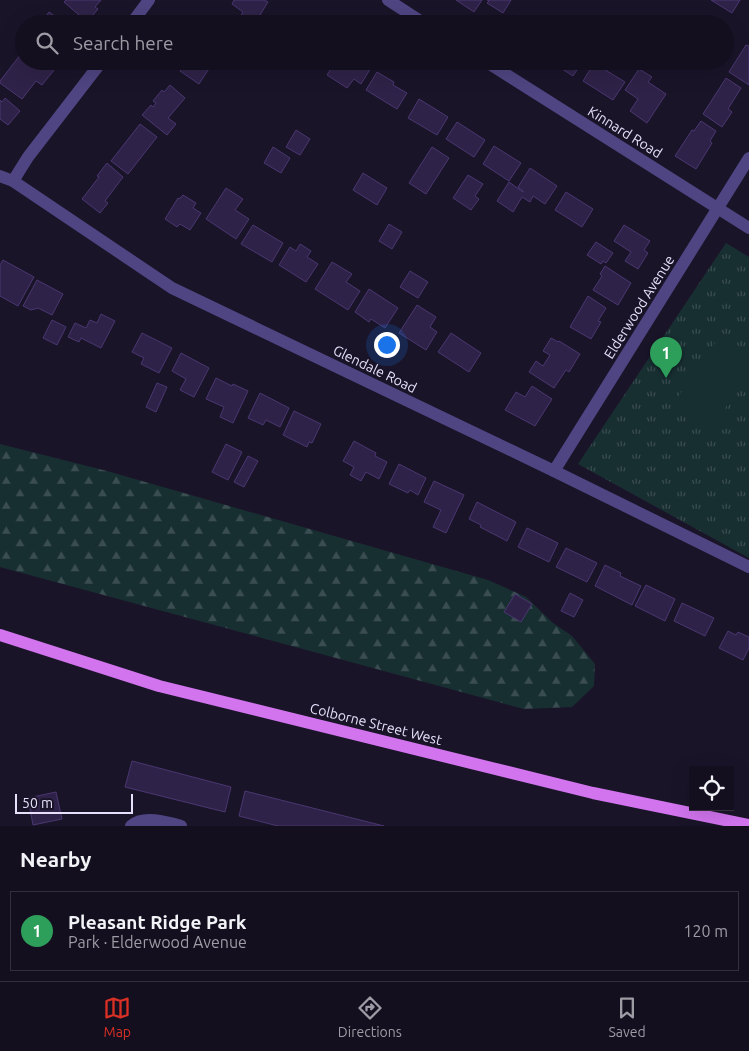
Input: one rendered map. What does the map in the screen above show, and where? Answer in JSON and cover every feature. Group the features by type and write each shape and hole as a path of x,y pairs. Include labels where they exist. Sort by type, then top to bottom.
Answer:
{"main road":[{"name":"Colborne Street West","path":"0,635 159,686 593,793 749,825"}],"street":[{"path":"138,15 149,0"},
{"path":"388,0 411,15"},
{"path":"12,181 28,157 95,70"},
{"name":"Kinnard Road","path":"499,70 749,228"},
{"name":"Elderwood Avenue","path":"554,471 749,158"},
{"name":"Glendale Road","path":"0,176 12,181 172,288 554,471 749,567"},
{"path":"131,826 136,822 147,820 181,826"}],"green space":[{"path":"726,243 749,257 749,558 578,464"},
{"path":"721,334 749,353 749,373 709,432 671,407"},
{"path":"0,444 107,471 488,580 526,597 553,623 572,636 595,664 594,686 572,707 524,709 0,567"}],"building":[{"path":"66,0 101,0 95,7 98,9 93,15 79,15 64,2"},
{"path":"234,0 264,0 268,2 260,15 241,15 243,12 232,4"},
{"path":"456,0 482,0 474,12"},
{"path":"487,0 511,0 503,13 487,3 489,1"},
{"path":"711,0 740,0 732,13"},
{"path":"746,45 749,46 749,85 729,72 734,70 734,64"},
{"path":"15,62 15,70 54,70 42,85 36,81 22,99 0,83"},
{"path":"181,70 208,70 199,84"},
{"path":"330,70 370,70 361,84 354,79 347,88 327,75"},
{"path":"564,70 577,70 573,76"},
{"path":"590,70 605,70 625,82 613,100 583,81"},
{"path":"638,70 641,70 652,77 648,82 666,94 647,123 630,111 638,99 625,90"},
{"path":"377,72 394,82 393,85 407,93 397,109 366,90"},
{"path":"726,78 741,88 728,109 732,112 722,127 703,114"},
{"path":"170,85 185,98 168,118 176,124 167,135 142,115 151,105 153,107 156,103 153,101 162,90 164,92"},
{"path":"5,98 20,111 8,125 0,119 0,100 2,102"},
{"path":"419,99 448,117 437,135 408,118"},
{"path":"701,121 716,131 710,141 712,143 696,169 675,156 692,130 694,131"},
{"path":"457,122 485,140 474,157 446,139"},
{"path":"140,124 157,137 128,174 111,161"},
{"path":"296,130 310,139 300,155 286,147"},
{"path":"494,146 521,163 509,181 483,164"},
{"path":"273,147 290,158 281,173 264,163"},
{"path":"432,147 449,158 426,194 409,183"},
{"path":"107,163 123,177 105,201 108,203 100,213 82,199"},
{"path":"530,168 557,186 545,204 533,196 530,202 522,197 513,212 497,201 509,182 523,192 518,187"},
{"path":"363,173 387,188 377,205 353,190"},
{"path":"468,175 483,184 475,196 479,199 471,210 453,198"},
{"path":"226,188 243,199 235,210 249,219 236,239 206,219"},
{"path":"566,192 593,209 582,227 555,210"},
{"path":"183,195 196,203 193,208 201,213 190,230 180,224 177,227 165,219 178,198"},
{"path":"389,224 402,232 392,249 379,241"},
{"path":"253,225 283,243 272,262 241,244"},
{"path":"624,225 650,241 644,250 648,253 638,269 625,261 631,252 614,241"},
{"path":"596,242 613,253 606,263 603,261 601,264 587,255"},
{"path":"300,244 311,251 307,257 318,264 306,282 279,265 290,247 296,251"},
{"path":"3,260 34,277 18,306 0,296 0,265"},
{"path":"332,262 352,274 346,282 360,291 348,310 315,289"},
{"path":"605,266 631,283 618,305 593,290 602,276 600,274"},
{"path":"410,271 428,282 418,298 400,287"},
{"path":"37,280 63,294 52,315 38,308 31,310 23,306"},
{"path":"369,289 398,308 385,328 371,319 369,322 355,312"},
{"path":"588,296 606,308 598,321 601,322 591,339 570,327"},
{"path":"417,305 436,317 430,327 437,332 426,350 399,333"},
{"path":"101,314 115,321 101,348 81,338 79,342 68,337 75,323 86,328 90,320 97,323"},
{"path":"52,320 66,327 57,345 43,338"},
{"path":"142,333 172,348 159,373 141,364 144,358 132,352"},
{"path":"451,333 481,353 469,372 438,352"},
{"path":"551,338 580,354 569,372 566,370 554,388 529,372 536,361 543,366 550,355 543,351"},
{"path":"181,353 209,368 194,397 180,390 186,379 172,371"},
{"path":"216,378 248,391 233,423 220,417 224,407 206,399"},
{"path":"157,383 167,387 156,412 146,407"},
{"path":"532,386 552,399 535,426 505,410 516,392 525,397"},
{"path":"260,393 289,408 280,427 266,420 263,425 248,418"},
{"path":"294,411 321,424 312,443 309,442 307,447 283,435"},
{"path":"354,441 376,453 375,456 387,462 379,479 366,472 361,481 350,475 354,467 343,461"},
{"path":"226,444 242,452 228,480 212,472"},
{"path":"248,456 258,461 244,487 234,482"},
{"path":"399,464 426,478 418,495 410,490 408,493 389,484"},
{"path":"434,481 464,495 446,533 433,527 441,510 424,502"},
{"path":"477,502 516,522 507,541 469,519"},
{"path":"527,528 558,543 549,562 518,547"},
{"path":"566,548 597,563 587,582 556,567"},
{"path":"605,565 621,573 620,576 641,586 632,605 595,586"},
{"path":"646,585 675,599 665,621 635,606"},
{"path":"570,593 583,600 574,617 561,611"},
{"path":"515,594 532,604 521,622 504,612"},
{"path":"682,603 714,618 705,636 674,621"},
{"path":"728,631 736,635 738,632 749,637 749,648 743,660 719,648"},
{"path":"132,761 231,787 225,812 125,787"},
{"path":"245,791 384,826 278,826 239,816"},
{"path":"56,792 62,819 33,825 28,798"}],"place":[{"name":"Pleasant Ridge Park","path":"666,378"}]}
